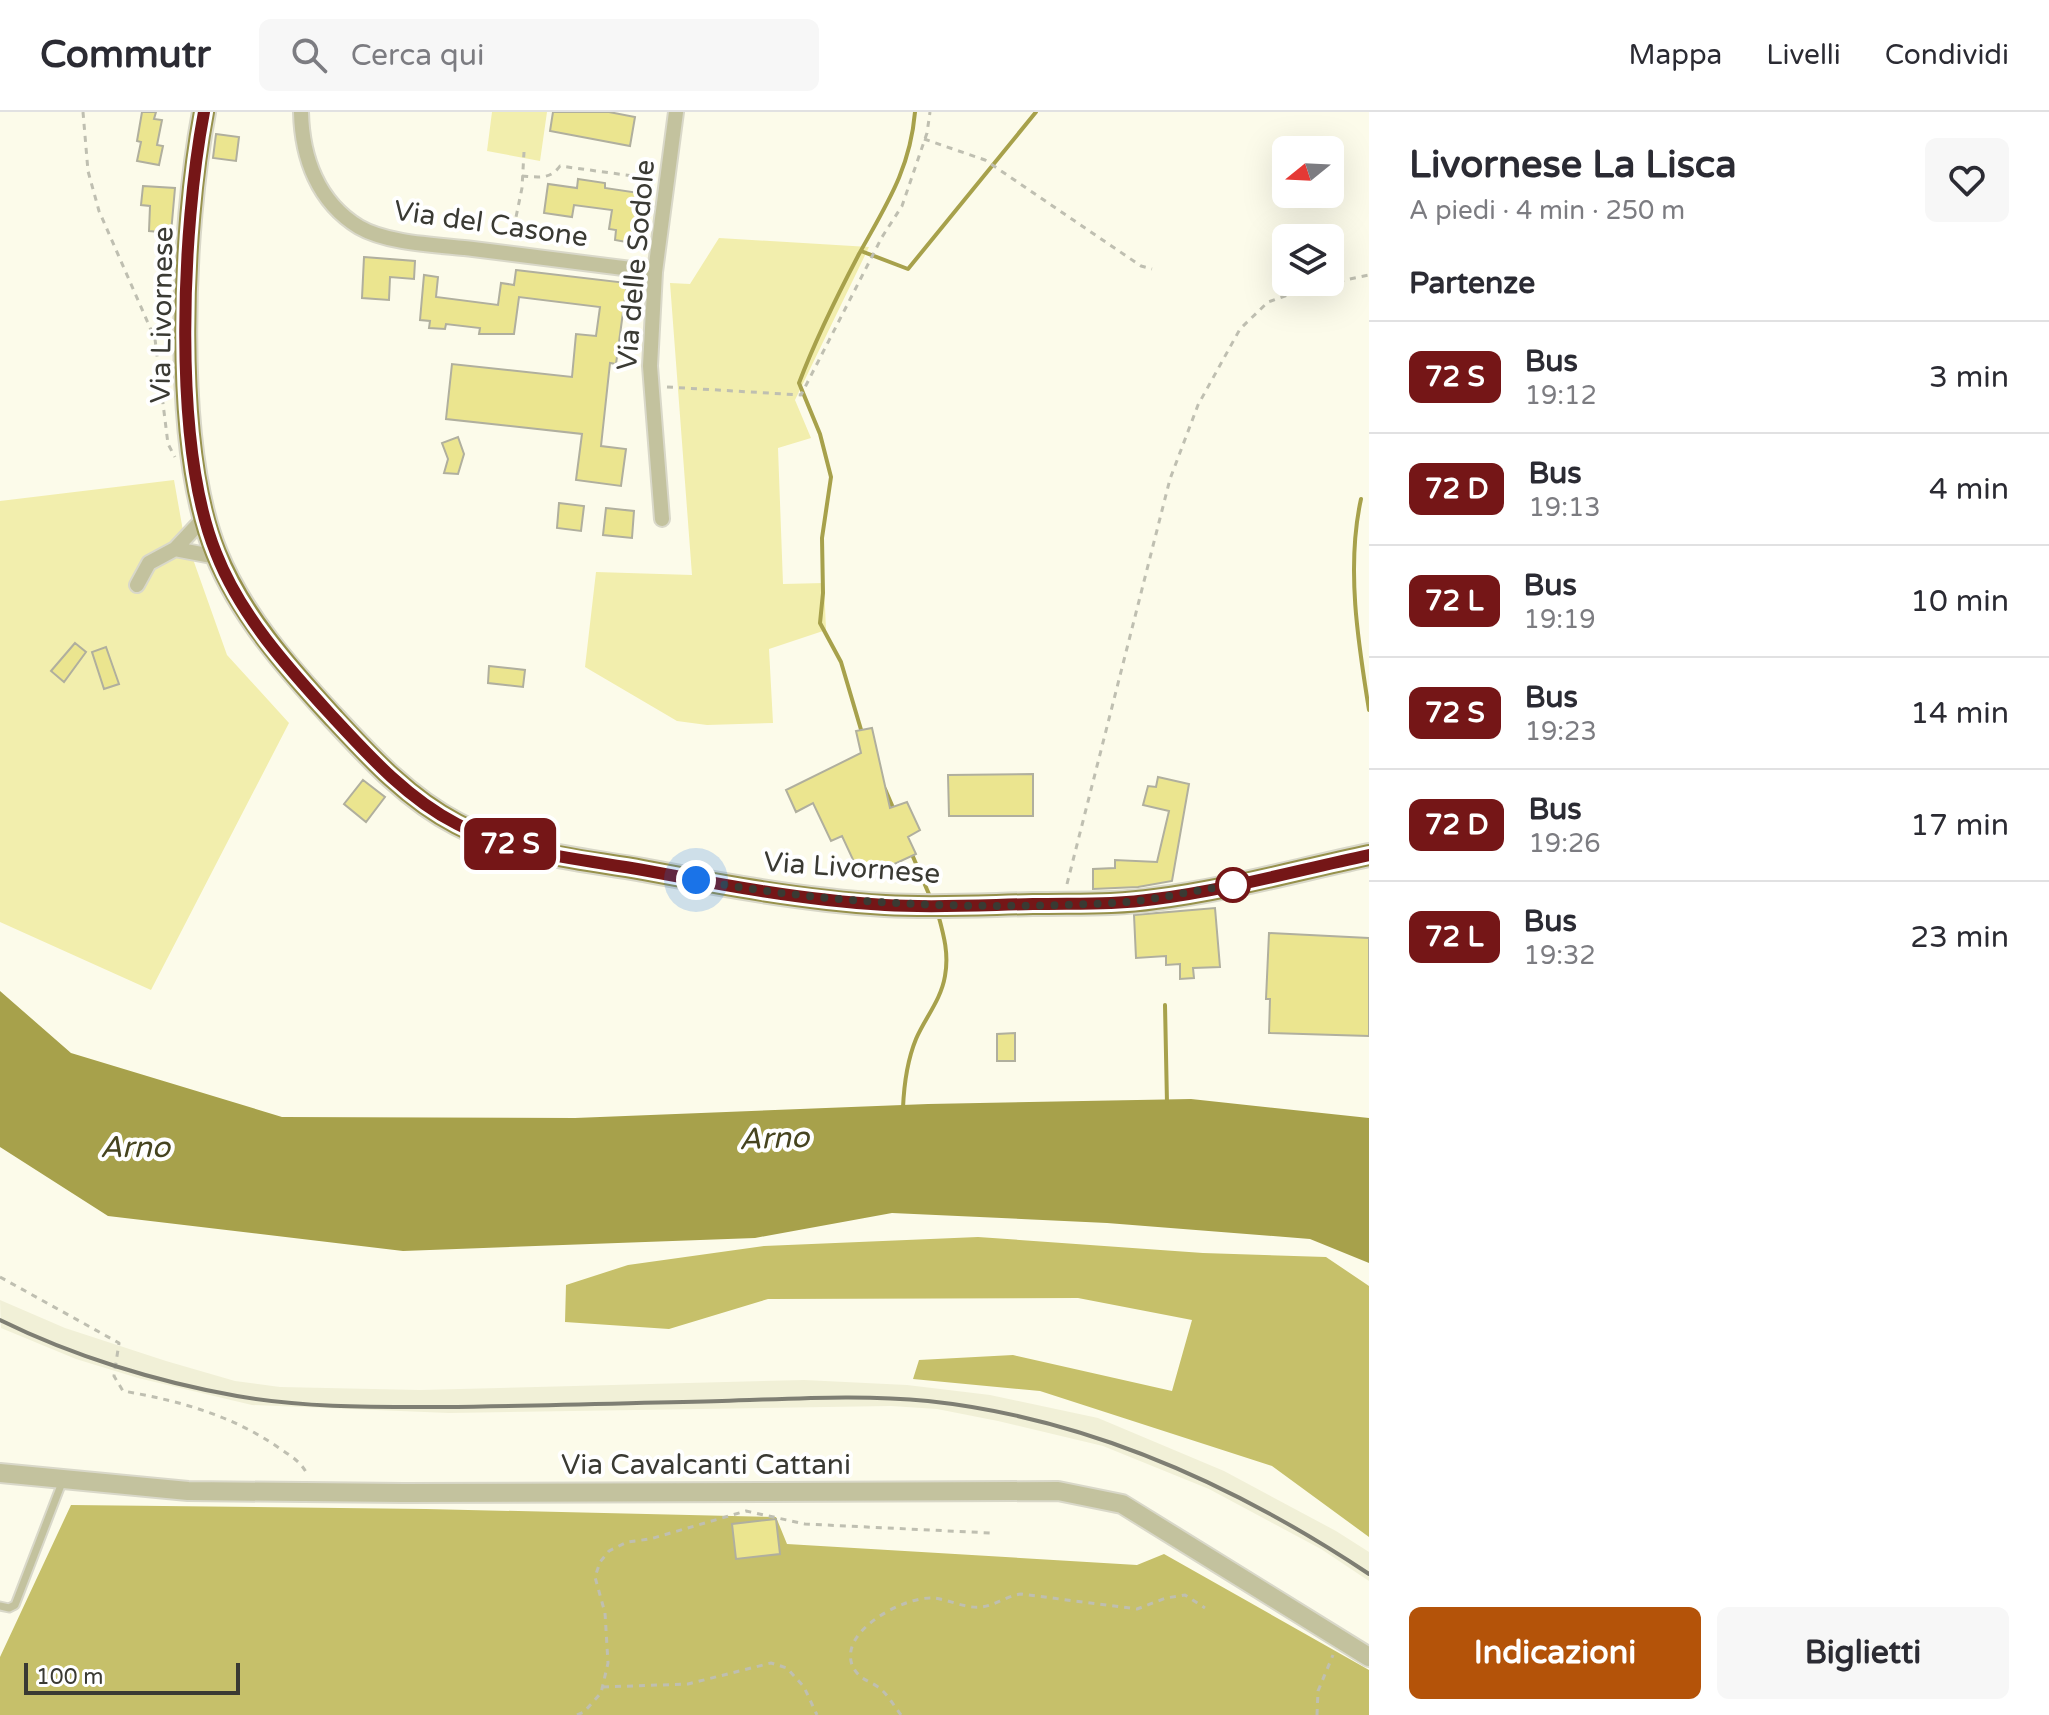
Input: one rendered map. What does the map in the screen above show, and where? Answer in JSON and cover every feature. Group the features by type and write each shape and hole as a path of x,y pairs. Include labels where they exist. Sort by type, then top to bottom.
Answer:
{"main road":[{"name":"Via Livornese","path":"204,112 190,237 187,336 190,419 204,518 217,557 260,630 359,746 417,799 478,834 565,856 744,889 829,901 890,905 1155,899 1369,855"}],"street":[{"name":"Via del Casone","path":"301,112 302,142 316,182 334,207 361,228 405,241 655,272"},
{"name":"Via delle Sodole","path":"662,519 651,386 655,272 676,112"},
{"path":"137,585 149,563 175,549 204,518"},
{"path":"175,549 217,557"},
{"name":"Via Cavalcanti Cattani","path":"0,1473 188,1491 1011,1490 1085,1495 1122,1504 1369,1657"}],"lane":[{"path":"0,1606 9,1608 15,1605 63,1479"}],"path":[{"path":"83,112 88,171 99,211 155,339 168,444 181,464 196,474"},
{"path":"651,386 801,395 882,237 902,206 930,112"},
{"path":"924,139 985,160 1141,266 1152,269"},
{"path":"522,255 515,222 524,152"},
{"path":"522,176 542,178 554,174 560,166 667,181"},
{"path":"1063,903 1170,479 1198,405 1240,329 1268,302 1311,287 1369,275"},
{"path":"0,1277 119,1343 114,1376 123,1391 205,1410 254,1430 303,1465 314,1492"},
{"path":"577,1715 584,1712 603,1687 608,1663 607,1630 595,1577 600,1562 609,1551 627,1542 650,1539 746,1511 805,1524 991,1533"},
{"path":"901,1715 878,1687 862,1680 853,1667 850,1655 853,1641 866,1627 887,1612 918,1599 932,1598 981,1607 1007,1596 1021,1594 1137,1609 1166,1598 1185,1595 1205,1608"},
{"path":"1317,1715 1318,1691 1338,1644"},
{"path":"603,1687 688,1684 771,1663 787,1668 804,1687 817,1715"}],"shaded area":[{"path":"492,112 547,112 540,161 487,151"},
{"path":"719,238 869,247 795,400 811,438 778,448 783,584 824,583 826,630 769,649 773,723 707,725 677,721 585,667 596,572 692,575 670,283 690,284"},
{"path":"174,480 183,531 227,655 289,723 151,990 0,922 0,501"},
{"path":"978,1237 1203,1253 1326,1257 1369,1286 1369,1537 1272,1466 1040,1391 913,1379 919,1360 1013,1355 1172,1391 1192,1320 1078,1298 768,1299 669,1329 565,1322 566,1285 628,1265 764,1246"},
{"path":"0,1300 65,1328 166,1361 235,1381 280,1387 420,1390 804,1380 907,1385 990,1395 1098,1418 1224,1471 1369,1552 1369,1581 1321,1549 1209,1489 1103,1446 998,1421 937,1409 891,1406 449,1413 252,1405 138,1378 76,1359 1,1328"},
{"path":"71,1505 776,1517 787,1544 1137,1565 1164,1554 1369,1670 1369,1715 0,1715 0,1657"}],"water":[{"name":"Arno","path":"0,991 71,1053 282,1117 575,1118 928,1104 1191,1099 1369,1118 1369,1263 1310,1239 1107,1223 892,1213 755,1238 403,1251 108,1216 0,1147"}],"building":[{"path":"142,112 156,112 154,119 162,120 157,145 163,146 159,165 137,161"},
{"path":"553,112 609,112 635,117 630,146 550,131"},
{"path":"216,134 239,137 236,161 213,158"},
{"path":"578,179 605,183 605,188 639,193 632,243 615,240 616,230 609,229 612,210 574,205 572,217 544,213 548,184 577,188"},
{"path":"143,186 175,188 171,233 149,231 150,206 141,205"},
{"path":"364,257 415,261 414,279 390,277 389,300 362,298"},
{"path":"516,270 627,283 616,364 610,363 601,446 626,449 621,486 576,480 582,434 446,419 452,364 572,377 576,334 596,336 600,307 519,297 514,334 479,334 480,328 446,324 445,329 429,328 430,321 420,320 424,275 438,277 436,297 498,305 501,283 514,285"},
{"path":"458,437 464,454 458,474 444,473 448,459 442,443"},
{"path":"559,503 584,506 581,531 557,528"},
{"path":"606,508 634,511 632,538 603,535"},
{"path":"75,643 86,652 64,682 51,671"},
{"path":"106,647 119,684 104,689 92,652"},
{"path":"489,666 525,670 523,687 488,683"},
{"path":"872,728 890,808 907,802 920,830 908,837 916,854 862,879 842,836 831,841 813,803 796,812 786,790 861,753 856,731"},
{"path":"1033,774 1033,816 949,816 948,775"},
{"path":"1158,777 1189,784 1172,881 1138,887 1093,889 1093,869 1115,868 1115,860 1157,862 1169,811 1143,805 1148,786 1156,787"},
{"path":"363,780 385,797 366,822 344,804"},
{"path":"1215,908 1220,967 1193,968 1194,978 1180,979 1180,964 1166,965 1166,956 1136,958 1134,915"},
{"path":"1269,933 1369,938 1369,1036 1269,1033 1270,999 1266,999"},
{"path":"1015,1033 1015,1061 997,1061 997,1034"},
{"path":"776,1519 780,1554 736,1559 732,1524"}],"waterway":[{"path":"862,733 841,662 820,623 822,538 831,477 820,434 799,383 835,301 895,186 908,152 915,112"},
{"path":"861,251 908,269 1036,112"},
{"path":"1361,499 1354,578 1369,710"},
{"path":"885,789 894,810"},
{"path":"911,852 931,899"},
{"path":"903,1108 906,1073 913,1047 940,993 945,976 946,953 938,914"},
{"path":"1165,1005 1167,1103"}],"railway":[{"path":"0,1320 86,1356 146,1375 237,1396 288,1403 443,1407 851,1397 928,1401 987,1410 1103,1440 1159,1461 1267,1512 1369,1574"}],"bus line":[{"path":"204,112 190,237 187,350 194,457 207,529 217,557 243,605 284,661 359,746 438,814 499,841 565,856 744,889 829,901 890,905 1113,903 1155,899 1369,855"}],"route":[{"path":"696,880 829,901 890,905 1113,903 1233,885"}]}
